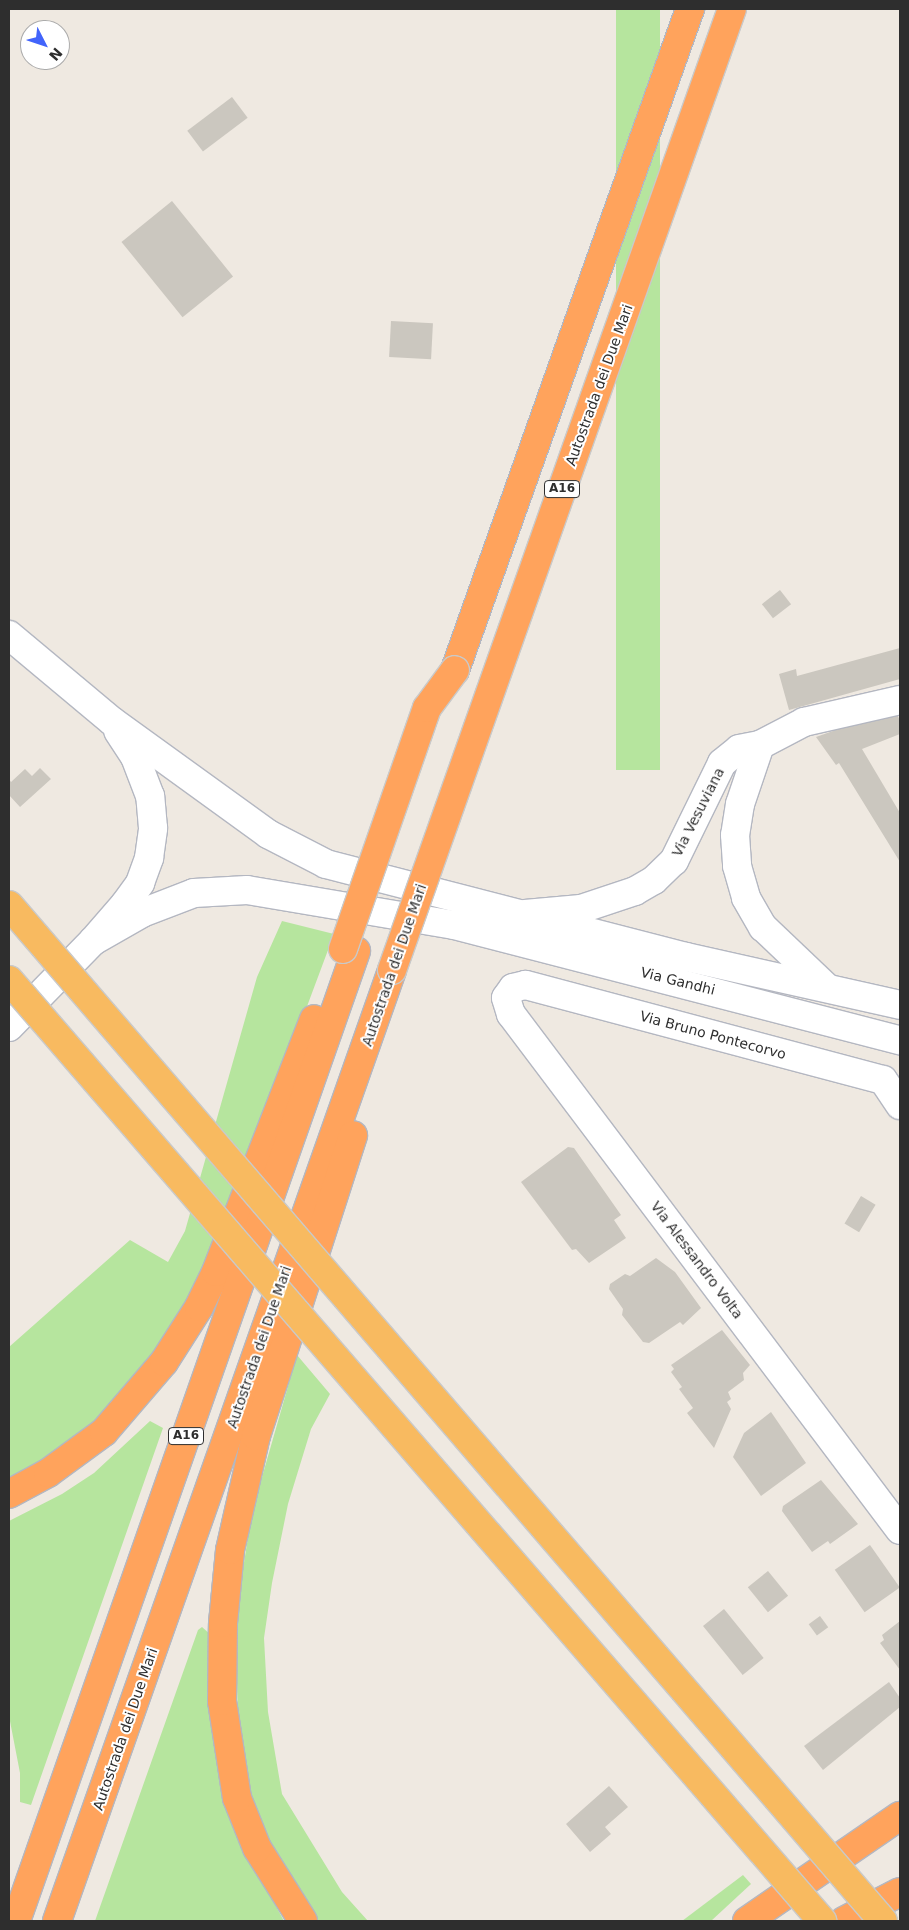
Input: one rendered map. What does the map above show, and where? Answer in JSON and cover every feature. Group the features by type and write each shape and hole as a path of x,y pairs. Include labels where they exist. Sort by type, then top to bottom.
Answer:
{"highway":[{"name":"A16","path":"16,1921 350,950 427,708 455,670 690,9"},
{"name":"Autostrada dei Due Mari","path":"57,1921 397,971 475,734 732,9"},
{"path":"9,905 883,1921"},
{"path":"9,1494 48,1473 104,1432 164,1362 199,1307 216,1272 279,1104 350,950"},
{"path":"303,1921 276,1884 257,1848 237,1798 228,1756 222,1701 223,1623 230,1550 256,1436 311,1271 397,971"},
{"path":"9,980 822,1921"},
{"path":"747,1921 900,1816"},
{"path":"844,1921 900,1892"}],"street":[{"name":"Via Gandhi","path":"9,635 112,721 268,834 326,864 686,957 825,986 900,1005"},
{"name":"Via Vesuviana","path":"524,914 581,909 634,891 654,880 674,861 722,763 739,749 760,745 804,722 900,700"},
{"path":"9,1027 93,942 140,883 149,858 153,828 150,796 138,765 112,721"},
{"path":"760,745 740,804 735,835 737,866 746,898 763,927 825,986"},
{"name":"Via Gandhi","path":"93,942 142,913 194,892 247,890 454,925 900,1040"},
{"name":"Via Bruno Pontecorvo","path":"513,988 525,985 882,1080 900,1105"},
{"name":"Via Alessandro Volta","path":"513,988 506,998 511,1014 900,1530"}],"green space":[{"path":"616,9 660,9 660,770 616,770"},
{"path":"282,921 334,934 208,1272 176,1334 111,1415 9,1490 9,1347 130,1240 168,1262 185,1231 257,977"},
{"path":"297,1355 330,1394 311,1429 288,1504 272,1583 264,1638 268,1712 282,1794 342,1892 368,1921 313,1921 274,1861 248,1791 238,1720 236,1642 240,1588 252,1512"},
{"path":"150,1421 163,1428 31,1805 20,1802 20,1773 9,1716 9,1521 62,1494 94,1473"},
{"path":"202,1627 211,1635 244,1848 284,1921 95,1921 198,1630"},
{"path":"743,1875 751,1884 711,1921 682,1921"}],"building":[{"path":"232,97 248,118 203,151 187,131"},
{"path":"172,201 233,276 183,317 121,242"},
{"path":"391,321 433,323 431,359 389,357"},
{"path":"780,590 791,604 773,618 762,604"},
{"path":"900,648 900,679 789,710 779,674 796,669 797,676"},
{"path":"895,709 900,721 900,734 862,749 900,813 900,862 839,763 836,765 816,737"},
{"path":"40,768 51,779 20,807 9,795 9,779 11,782 25,769 32,776"},
{"path":"568,1147 574,1148 621,1215 614,1220 626,1238 589,1263 576,1249 572,1250 521,1182"},
{"path":"861,1196 876,1205 859,1232 845,1223"},
{"path":"656,1258 675,1272 701,1308 683,1325 680,1322 649,1343 643,1342 622,1315 623,1309 609,1289 610,1284 625,1274 630,1276"},
{"path":"722,1330 750,1365 743,1373 744,1380 728,1392 731,1399 727,1402 731,1409 714,1448 687,1413 693,1408 679,1389 682,1387 671,1372 674,1369 671,1365"},
{"path":"771,1412 806,1463 761,1496 733,1457 744,1433"},
{"path":"821,1480 858,1524 830,1544 828,1541 812,1552 782,1511 783,1506"},
{"path":"870,1545 900,1588 865,1612 835,1570"},
{"path":"768,1571 788,1596 768,1612 748,1587"},
{"path":"724,1609 764,1658 743,1675 703,1626"},
{"path":"820,1616 828,1627 817,1636 809,1624"},
{"path":"900,1621 900,1670 880,1643 884,1640 882,1635"},
{"path":"889,1682 900,1698 900,1707 823,1770 804,1746"},
{"path":"609,1786 628,1807 605,1827 611,1834 590,1852 566,1824"}]}
